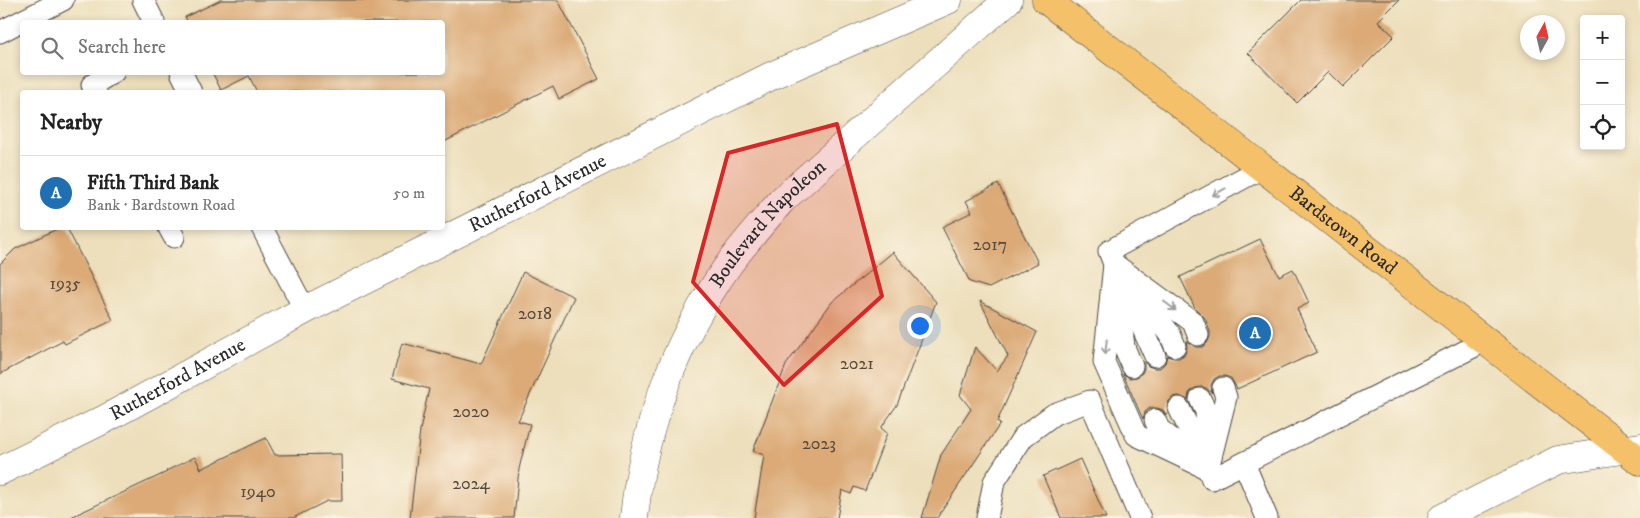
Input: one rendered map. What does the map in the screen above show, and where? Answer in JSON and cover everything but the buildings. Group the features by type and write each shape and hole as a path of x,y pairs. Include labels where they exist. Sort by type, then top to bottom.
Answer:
{"main road":[{"name":"Bardstown Road","path":"1046,0 1485,341 1635,452"}],"street":[{"name":"Rutherford Avenue","path":"0,471 105,419 306,310 771,76 948,0"},
{"name":"Boulevard Napoleon","path":"634,518 638,482 658,401 679,351 700,310 729,265 782,200 1008,0"},
{"path":"1442,518 1558,460 1635,452"}],"lane":[{"path":"24,20 63,0"},
{"path":"142,0 153,20"},
{"path":"0,32 20,22"},
{"path":"95,90 92,85 109,75"},
{"path":"182,75 190,90"},
{"path":"1155,356 1109,251 1262,168"},
{"path":"263,230 306,310"},
{"path":"1114,264 1193,322 1198,335"},
{"path":"1114,264 1170,334 1175,346"},
{"path":"1114,264 1124,347 1132,366"},
{"path":"1114,264 1104,362 1136,435 1210,474 1244,463 1485,341"},
{"path":"1210,474 1226,397 1222,388"},
{"path":"1200,399 1206,411 1210,474"},
{"path":"987,518 994,482 1022,437 1054,414 1090,401 1140,518"},
{"path":"1179,408 1210,474"},
{"path":"1155,420 1160,429 1210,474"},
{"path":"1244,463 1266,518"}],"highlighted area":[{"path":"837,124 882,296 784,385 693,282 728,153"}],"place":[{"name":"Fifth Third Bank","path":"1255,333"}]}
